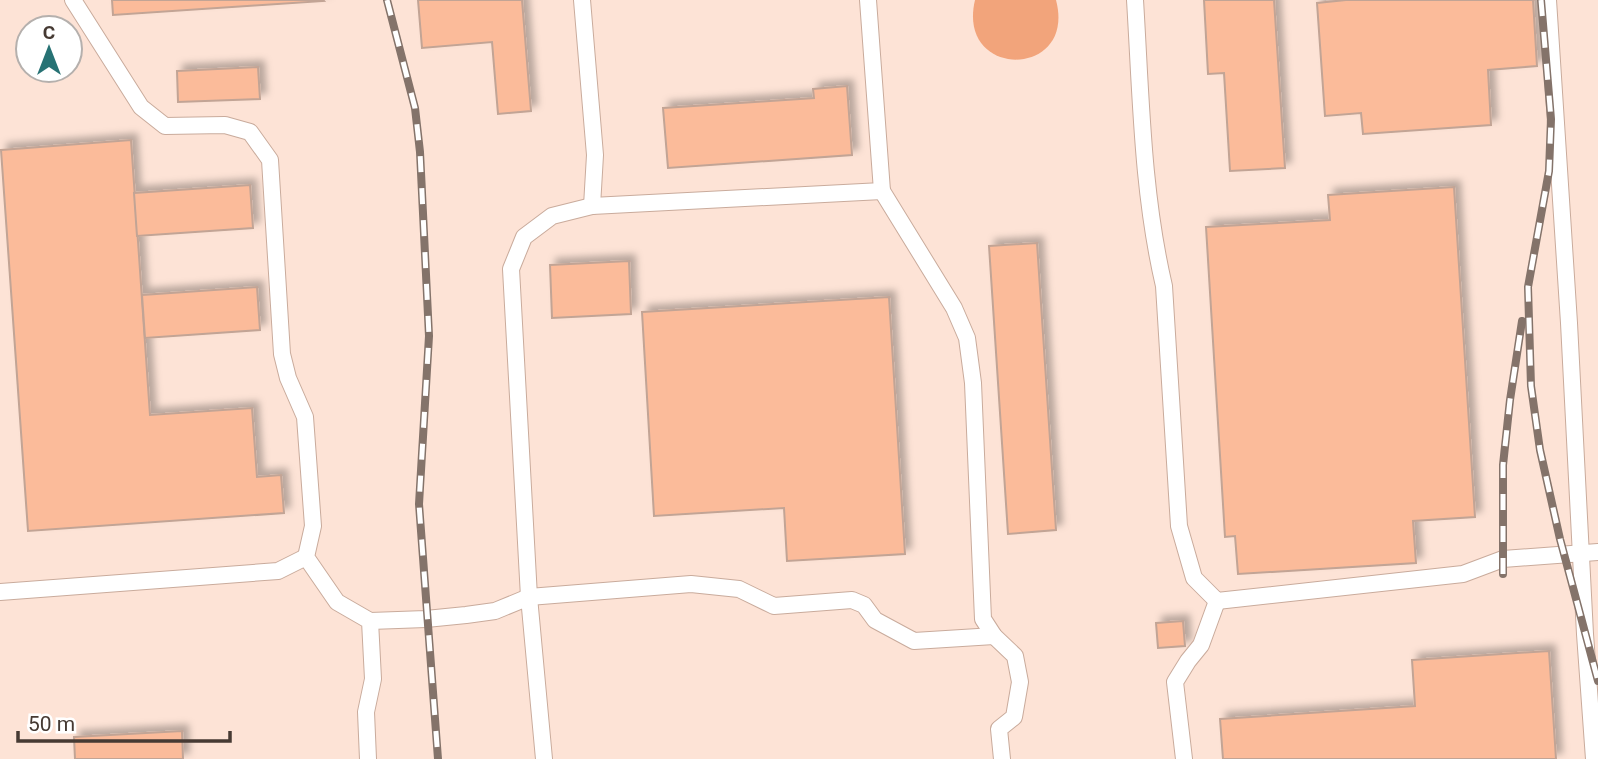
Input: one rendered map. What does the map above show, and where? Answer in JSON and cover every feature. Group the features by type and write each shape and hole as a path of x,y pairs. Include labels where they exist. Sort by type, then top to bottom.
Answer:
{"lane":[{"path":"74,0 141,107 165,126 225,125 250,132 270,160 282,354 288,378 305,417 313,526 306,557 337,602 370,621 426,619 495,611 530,597 691,584 739,589 774,606 852,600 864,606 875,620 914,641 994,636"},
{"path":"582,0 595,155 592,206"},
{"path":"868,0 882,191 954,308 967,338 973,383 983,619 994,636 1015,656 1020,682 1014,717 999,729 1002,759"},
{"path":"1135,0 1148,202 1164,286 1179,526 1194,578 1217,601"},
{"path":"1548,0 1594,759"},
{"path":"544,759 530,597 511,269 524,237 552,216 592,206 882,191"},
{"path":"1217,601 1463,574 1503,559 1598,552"},
{"path":"0,592 278,571 306,557"},
{"path":"1184,759 1175,682 1201,645 1217,601"},
{"path":"368,759 366,712 373,679 370,621"}],"shaded area":[{"path":"975,0 1056,0 1058,26 1050,45 1035,56 1016,60 998,56 983,45 974,26"}],"building":[{"path":"112,0 323,0 324,1 113,15"},
{"path":"418,0 522,0 531,111 498,114 492,42 422,48"},
{"path":"1204,0 1274,0 1285,168 1230,171 1224,73 1208,74"},
{"path":"1346,0 1533,0 1537,66 1488,70 1491,125 1363,134 1361,113 1325,116 1317,3"},
{"path":"258,67 260,99 178,102 177,71"},
{"path":"847,86 852,155 668,168 663,108 814,98 813,89"},
{"path":"131,140 150,415 252,408 257,477 281,475 284,513 28,531 1,150"},
{"path":"250,185 253,228 137,236 134,193"},
{"path":"1454,187 1475,517 1413,521 1416,563 1238,574 1235,536 1225,537 1206,227 1330,220 1328,195"},
{"path":"1037,243 1056,530 1008,534 989,246"},
{"path":"629,261 631,314 552,318 550,265"},
{"path":"257,287 260,330 145,338 142,295"},
{"path":"889,297 905,554 787,561 784,508 654,516 642,312"},
{"path":"1183,621 1185,646 1158,648 1156,623"},
{"path":"1549,651 1556,759 1223,759 1220,719 1415,706 1412,660"},
{"path":"182,731 183,759 75,759 74,737"}],"railway":[{"path":"387,0 415,108 420,152 429,336 419,504 438,759"},
{"path":"1541,0 1551,119 1549,171 1528,287 1531,386 1540,450 1560,539 1598,681"},
{"path":"1503,574 1503,465 1522,321"}]}
